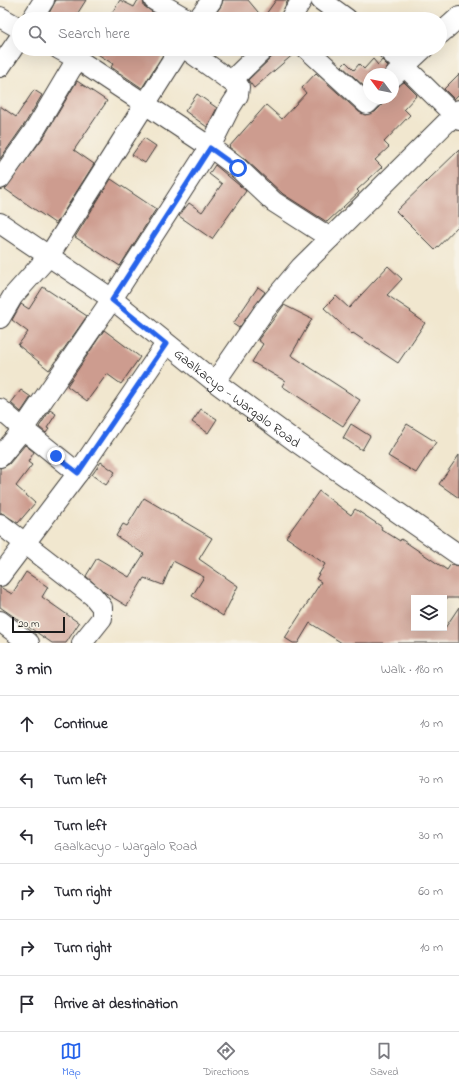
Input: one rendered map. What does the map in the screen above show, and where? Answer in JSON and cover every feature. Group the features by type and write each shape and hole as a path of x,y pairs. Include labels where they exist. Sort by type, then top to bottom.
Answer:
{"street":[{"path":"36,12 44,0"},
{"path":"154,0 175,12"},
{"path":"203,12 212,0"},
{"path":"294,12 302,0"},
{"path":"321,0 337,12"},
{"path":"0,17 12,24"},
{"path":"447,28 459,17"},
{"path":"0,67 12,49"},
{"path":"72,56 210,148 238,168 274,202 330,238"},
{"path":"0,318 13,296 49,256 176,56"},
{"path":"0,457 23,429 112,300 210,148 239,91 239,87 196,56"},
{"path":"231,81 257,56"},
{"path":"315,56 363,100"},
{"path":"390,56 396,68"},
{"path":"399,71 415,56"},
{"path":"0,179 36,128 77,59"},
{"path":"215,382 264,311 301,267 457,115 399,73"},
{"name":"Gaalkacyo - Wargalo Road","path":"0,224 112,300 215,382 295,441 459,555"},
{"path":"0,576 23,543 78,473 166,344"},
{"path":"0,409 78,473"},
{"path":"0,524 93,596 102,607 102,618 82,643"},
{"path":"0,621 29,643"}],"building":[{"path":"56,0 86,0 78,12 50,12"},
{"path":"120,0 134,7 138,0 143,0 144,6 152,12 112,12"},
{"path":"223,0 248,0 258,12 217,12"},
{"path":"276,0 288,0 282,12 267,12"},
{"path":"101,56 162,56 142,88 111,67 113,64"},
{"path":"291,56 254,88 248,80 272,57"},
{"path":"373,59 378,65 382,60 388,66 386,68 365,68"},
{"path":"346,62 354,70 359,64 363,68 363,85 342,66"},
{"path":"316,73 359,112 365,115 375,112 382,104 399,104 399,85 404,82 417,95 404,109 410,115 384,142 389,147 375,160 382,167 357,190 359,192 327,222 283,194 246,160 229,147 266,105 282,119 306,93 302,88"},
{"path":"459,74 459,94 454,99 444,89"},
{"path":"77,81 107,101 74,150 94,164 56,224 5,189 45,135"},
{"path":"34,90 42,95 26,122 0,159 0,106 16,117"},
{"path":"197,94 217,108 207,127 185,111"},
{"path":"144,138 156,146 145,163 132,155"},
{"path":"459,150 459,225 435,250 396,211"},
{"path":"215,165 246,191 212,239 179,216 189,203 202,212 222,184 209,174"},
{"path":"111,179 156,209 120,266 75,237"},
{"path":"388,266 402,279 387,295 411,311 410,312 425,323 398,363 353,333 352,334 324,308 336,296 349,308"},
{"path":"43,287 87,316 49,370 18,345 28,332 12,320 21,304 29,309"},
{"path":"258,287 265,292 239,328 233,324"},
{"path":"284,305 312,319 291,355 360,400 343,426 282,386 285,381 252,362 263,344 258,340"},
{"path":"104,330 140,357 121,384 107,374 87,401 67,386"},
{"path":"21,390 31,397 21,412 11,403"},
{"path":"201,409 217,419 208,433 192,422"},
{"path":"50,410 56,414 47,428 49,429 46,433 39,427"},
{"path":"351,424 370,436 362,450 343,438"},
{"path":"407,424 436,442 416,473 388,456"},
{"path":"25,445 34,452 28,462 32,465 16,486 35,503 18,523 0,512 0,468 9,464"},
{"path":"459,455 459,498 439,484"},
{"path":"101,462 115,472 106,485 92,475"},
{"path":"319,491 351,515 355,509 382,527 381,529 400,541 401,539 447,570 451,564 459,566 459,598 447,598 447,595 411,595 411,631 447,631 447,625 459,607 459,643 342,643 310,623 298,643 293,643 285,638 321,582 316,579 325,564 286,537"},
{"path":"144,498 212,538 199,559 238,586 223,616 192,596 204,577 173,561 163,585 144,578 127,606 104,592 86,576 97,558 129,577 144,554 116,536 123,524 127,526"},
{"path":"26,572 48,587 42,597 79,623 66,643 52,643 0,607 0,587 12,594"}],"route":[{"path":"56,456 78,473 166,344 112,300 210,148 238,168"}]}
